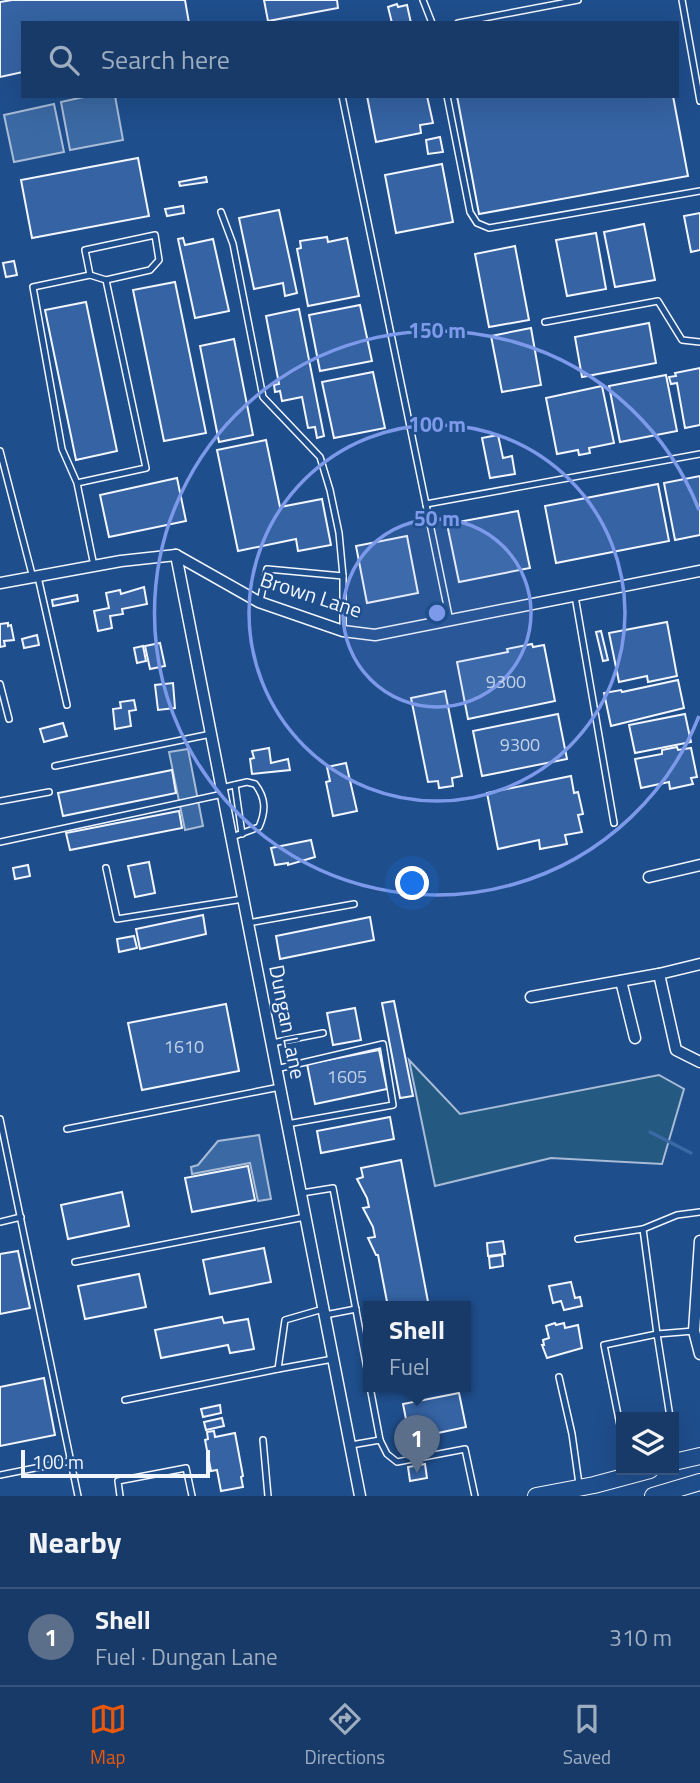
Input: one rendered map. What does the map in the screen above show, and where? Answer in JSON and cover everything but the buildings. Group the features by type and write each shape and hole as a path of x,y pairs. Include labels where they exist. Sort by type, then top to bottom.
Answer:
{"main road":[{"path":"679,1461 700,1456"},
{"path":"536,1496 626,1475"},
{"path":"653,1496 700,1482"}],"street":[{"path":"0,583 176,555"},
{"name":"Brown Lane","path":"176,555 259,602 344,631 375,635 700,571"},
{"name":"Dungan Lane","path":"176,555 222,791 237,836 243,899 360,1496"},
{"path":"649,877 700,865"},
{"path":"531,997 700,964"},
{"path":"659,974 676,1050 700,1062"},
{"path":"621,981 635,1038"},
{"path":"700,1241 695,1331 700,1354"}],"lane":[{"path":"423,0 431,21"},
{"path":"468,21 578,0"},
{"path":"682,0 700,101"},
{"path":"342,98 450,621"},
{"path":"447,98 470,212 477,223 489,228 700,191"},
{"path":"221,212 233,244 263,397 320,457 330,490 339,533 344,631"},
{"path":"90,275 85,250 155,235 159,260 150,270 106,280 90,275 33,287 62,449 77,483 94,566"},
{"path":"77,483 146,468 106,280"},
{"path":"545,322 658,301 682,340 700,342"},
{"path":"0,451 36,577 67,705"},
{"path":"426,504 700,454"},
{"path":"259,602 267,569 343,576"},
{"path":"575,596 614,823"},
{"path":"0,684 9,719"},
{"path":"55,766 211,734"},
{"path":"0,842 222,791 235,785 247,782 255,784 264,801 264,816 259,827 237,836 235,785"},
{"path":"0,801 49,792"},
{"path":"106,868 117,919 243,899"},
{"path":"248,923 354,904"},
{"path":"272,1043 323,1033"},
{"path":"276,1069 383,1044 393,1105 287,1124"},
{"path":"67,1129 280,1087"},
{"path":"0,1119 78,1496"},
{"path":"301,1194 333,1188 363,1347"},
{"path":"578,1239 643,1229 677,1215 700,1212"},
{"path":"0,1222 21,1217"},
{"path":"75,1262 305,1217"},
{"path":"643,1229 669,1412"},
{"path":"278,1369 285,1320 356,1309"},
{"path":"616,1412 604,1345 657,1334 695,1331"},
{"path":"651,1358 660,1356"},
{"path":"125,1400 333,1359"},
{"path":"608,1368 618,1366"},
{"path":"654,1377 664,1375"},
{"path":"559,1377 572,1434 579,1488"},
{"path":"612,1387 622,1384"},
{"path":"371,1392 380,1440 387,1454 397,1462 465,1449 475,1496"},
{"path":"658,1397 667,1396"},
{"path":"615,1406 625,1404"},
{"path":"263,1440 268,1496"},
{"path":"350,1445 380,1440"},
{"path":"0,1475 70,1461"},
{"path":"120,1496 118,1481 186,1468 192,1496"}],"shaded area":[{"path":"79,98 115,98 123,140 70,150 61,102"},
{"path":"54,104 64,152 14,162 4,115"},
{"path":"188,749 203,826 185,830 169,752"},
{"path":"409,1060 460,1114 659,1075 684,1089 662,1164 551,1158 435,1186"},
{"path":"259,1135 271,1199 258,1201 250,1163 192,1174 191,1167 198,1165 218,1141"}],"waterway":[{"path":"650,1132 691,1153"}],"place":[{"name":"Shell","path":"417,1473"}]}
